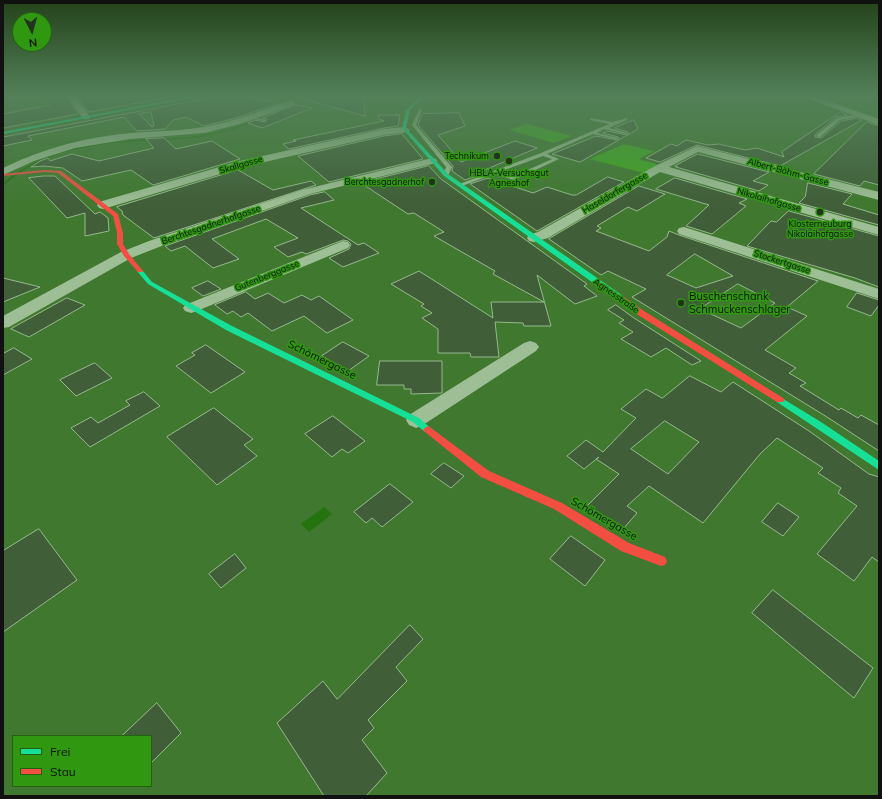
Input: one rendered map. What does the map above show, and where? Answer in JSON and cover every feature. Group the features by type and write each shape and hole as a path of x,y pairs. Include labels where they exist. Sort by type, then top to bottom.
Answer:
{"street":[{"path":"3,172 28,158 58,148 120,137 196,131"},
{"name":"Skallgasse","path":"103,205 244,163 396,131"},
{"name":"Agnesstraße","path":"406,131 446,175 534,238 641,313 818,424 879,466"},
{"name":"Haseldorfergasse","path":"534,238 543,235 659,168 697,149"},
{"name":"Albert-Böhm-Gasse","path":"697,149 879,196"},
{"name":"Berchtesgadnerhofgasse","path":"3,323 126,255 306,192 432,161"},
{"name":"Nikolaihofgasse","path":"659,168 879,231"},
{"name":"Schömergasse","path":"3,175 44,171 59,172 116,216 120,233 120,244 126,255 150,283 191,308 229,328 416,420 485,474 558,506 625,547 661,562"},
{"name":"Stockertgasse","path":"684,231 879,294"},
{"name":"Gutenberggasse","path":"191,308 343,245"},
{"path":"416,420 530,347"}],"lane":[{"path":"419,131 449,167 446,175"},
{"path":"460,185 493,172 505,170 597,131"},
{"path":"618,131 626,133"},
{"path":"818,136 824,131"},
{"path":"593,133 616,138"},
{"path":"493,172 512,179 556,160 543,154"}],"shaded area":[{"path":"513,131 554,131 572,136 554,143"},
{"path":"624,144 654,151 639,159 658,165 644,173 590,159"},
{"path":"324,507 332,514 309,532 301,524"}],"building":[{"path":"33,131 52,131 28,136 32,140 3,146 3,137"},
{"path":"335,131 369,131 289,149 283,144 296,141 293,140"},
{"name":"Technikum","path":"423,131 449,131 438,135 461,162 515,141 537,148 475,174 479,175 465,180 452,171 453,166"},
{"path":"606,131 627,135 629,133 626,131 634,131 580,162 552,154 596,136 617,140 619,138 603,133"},
{"path":"813,131 819,131 815,135 815,137 821,138 829,131 842,131 780,166 697,145 660,162 646,158 671,144 677,146 686,140 708,145 719,144 745,150 757,148 784,157 782,152"},
{"path":"858,131 879,131 879,185 864,181 860,186 814,174"},
{"path":"402,134 423,159 329,182 298,156 384,136"},
{"path":"164,138 176,149 212,141 240,159 153,185 131,170 82,181 63,168 44,166 31,167 48,158 50,161 72,154 99,161 154,148 146,139"},
{"path":"698,154 769,172 753,181 768,185 759,191 675,166"},
{"path":"429,166 441,179 587,284 584,286 597,296 575,304 537,275 551,326 524,326 523,323 495,322 499,357 471,357 470,353 438,353 438,329 422,318 432,313 421,306 424,304 391,284 419,271 493,318 491,302 544,302 493,274 495,271 434,236 444,232 414,213 408,214 361,183"},
{"path":"238,170 273,190 311,181 316,185 154,238 123,215 122,211 117,207"},
{"path":"55,176 95,214 100,212 108,218 109,231 85,236 85,213 67,218 29,178"},
{"path":"608,177 624,182 537,231 470,184 488,178 533,193 547,187 576,195"},
{"path":"675,178 747,199 739,203 746,206 712,234 686,226 709,205 656,189"},
{"path":"808,183 852,194 843,204 879,215 879,225 799,203 805,197"},
{"path":"639,186 665,194 637,211 628,207 597,226 601,228 596,231 649,251 667,237 669,231 818,281 787,307 807,316 765,350 796,368 789,373 806,383 800,386 839,410 841,408 858,418 861,415 879,425 879,451 827,417 632,297 646,289 608,271 601,275 549,239","holes":["695,254 733,276 696,288 667,275","738,284 775,303 741,328 700,309"]},
{"path":"325,192 334,200 301,208 358,245 364,243 379,253 343,267 329,258 349,249 351,244 348,241 343,240 306,254 302,252 288,257 274,247 298,238 266,219 212,239 239,259 213,268 185,246 171,251 165,246 310,195"},
{"path":"789,211 879,236 879,287 855,278 747,246 771,221 776,222"},
{"path":"3,278 40,287 3,302"},
{"path":"208,281 221,289 203,296 192,288"},
{"path":"246,292 255,299 268,293 284,303 302,295 311,300 319,296 353,320 327,333 304,316 272,331 248,313 241,317 233,311 227,314 215,305"},
{"path":"857,293 879,300 879,305 871,316 847,307"},
{"path":"67,298 85,305 29,337 11,329"},
{"path":"616,305 701,361 692,365 666,348 651,357 621,339 633,332 619,323 624,320 608,310"},
{"path":"343,342 369,356 348,371 322,356"},
{"path":"206,345 245,372 211,393 176,366 195,355 192,353"},
{"path":"14,348 32,359 3,375 3,354"},
{"path":"380,361 442,361 442,393 411,394 411,389 404,389 404,385 377,385"},
{"path":"95,363 112,378 76,396 60,380"},
{"path":"690,376 721,392 733,382 809,431 869,474 879,477 879,562 872,557 854,581 817,554 857,506 838,493 841,488 818,473 823,468 777,438 760,454 703,523 649,486 627,506 637,513 623,529 586,507 619,474 596,459 584,469 567,456 586,440 603,452 636,418 621,409 646,389 662,398","holes":["665,421 699,442 668,474 631,449"]},
{"path":"144,392 160,406 90,447 71,428 91,417 98,423 130,405 126,401"},
{"path":"214,408 253,439 244,445 257,456 217,485 167,437"},
{"path":"333,416 365,441 348,453 342,449 332,457 305,434"},
{"path":"444,463 464,476 451,488 431,474"},
{"path":"390,484 413,502 382,527 372,518 366,523 354,512"},
{"path":"778,503 799,517 783,536 762,522"},
{"path":"39,529 77,580 3,632 3,551"},
{"path":"571,536 605,560 585,586 550,559"},
{"path":"235,554 246,568 221,588 209,574"},
{"path":"773,590 873,668 854,698 752,613"},
{"path":"410,625 423,639 396,667 407,681 368,720 374,728 362,740 387,773 366,796 324,796 277,723 323,681 337,699"},
{"path":"157,703 181,733 152,762 152,735 123,735"}],"waterway":[{"path":"3,185 30,165 60,152 110,142 179,139 222,131"}],"traffic: fast":[{"path":"3,133 12,131"},
{"path":"407,131 446,175 620,298"},
{"path":"140,271 150,283 229,328 416,420 428,430"},
{"path":"780,400 879,466"}],"traffic: jam":[{"path":"3,175 44,171 59,172 116,215 120,233 120,244 126,255 140,271"},
{"path":"620,298 641,313 780,400"},
{"path":"428,430 485,474 558,506 625,547 661,561"}],"place":[{"name":"Technikum","path":"497,156"},
{"name":"HBLA-Versuchsgut Agneshof","path":"509,161"},
{"name":"Berchtesgadnerhof","path":"432,182"},
{"name":"Klosterneuburg Nikolaihofgasse","path":"820,212"},
{"name":"Buschenschank Schmuckenschlager","path":"681,303"}]}
